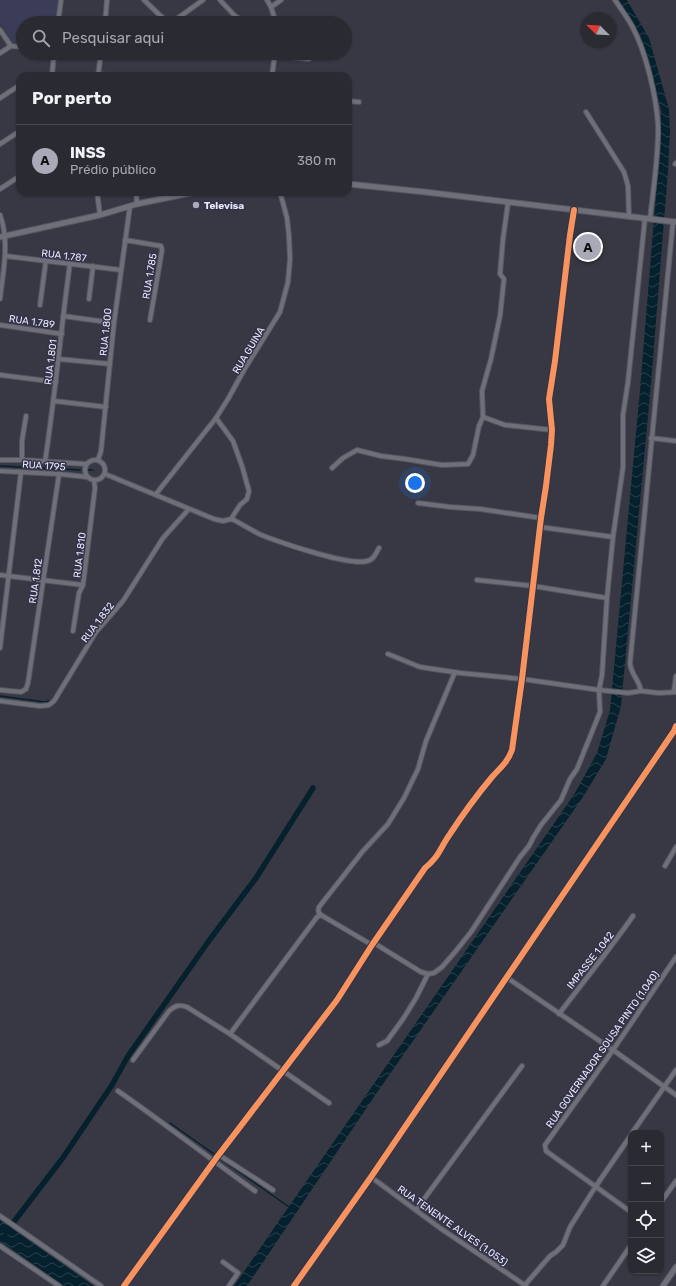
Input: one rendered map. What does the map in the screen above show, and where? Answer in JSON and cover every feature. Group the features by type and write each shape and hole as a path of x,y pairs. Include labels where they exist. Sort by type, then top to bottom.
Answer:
{"street":[{"path":"59,16 61,0"},
{"path":"105,16 108,0"},
{"path":"144,0 161,16"},
{"path":"181,16 203,0"},
{"path":"220,0 235,16"},
{"path":"267,0 274,16"},
{"path":"271,8 281,0"},
{"path":"456,672 426,741 418,769 404,798 388,824 363,851 318,910 319,914 412,968 428,974 434,973 442,967 471,932 520,857 529,846 541,825 561,800 570,779 577,769 600,712 599,690 602,675 607,598 613,537 624,467 623,415 649,219 658,127 649,72 640,42 616,0"},
{"path":"0,30 11,46"},
{"path":"0,53 11,46 16,46"},
{"path":"52,72 53,60"},
{"path":"98,72 100,60"},
{"path":"273,72 274,60"},
{"path":"0,98 16,88"},
{"path":"352,101 359,102"},
{"path":"586,112 624,172 628,186 629,217"},
{"path":"0,144 16,134"},
{"path":"0,189 16,179"},
{"path":"352,184 673,222 630,663 632,673 638,681 641,691"},
{"path":"98,196 100,215"},
{"path":"136,196 137,204"},
{"path":"2,237 175,196"},
{"name":"RUA GUINA","path":"156,494 175,472 216,418 280,312 288,282 290,236 281,196"},
{"path":"332,468 343,458 357,450 381,456 442,465 468,464 473,455 479,426 483,417 482,391 491,359 500,316 504,279 500,274 508,203"},
{"name":"RUA 1.800","path":"98,460 101,451 114,323 130,206"},
{"path":"124,1286 219,1155 337,1000 425,868 434,861 461,816 483,787 509,758 512,750 522,679 546,486 552,430 549,399 574,210"},
{"path":"0,215 2,221 2,237 5,256 0,298"},
{"name":"RUA 1.785","path":"125,240 161,246 162,250 150,320"},
{"name":"RUA 1.787","path":"5,256 121,270"},
{"path":"40,305 46,260"},
{"name":"RUA 1.801","path":"45,462 62,334 62,316 70,263"},
{"path":"89,299 93,266"},
{"path":"62,316 114,323"},
{"name":"RUA 1.789","path":"0,325 62,334"},
{"path":"59,359 110,364"},
{"path":"0,375 56,382"},
{"path":"54,401 106,407"},
{"path":"22,460 22,441 26,416"},
{"path":"483,417 505,425 552,430"},
{"path":"216,418 233,441 249,491 247,499 240,505 231,519"},
{"path":"651,438 676,440"},
{"path":"0,460 86,464 89,461 98,460 103,464 105,474 99,480 90,479 87,477 85,468 86,464"},
{"name":"RUA 1795","path":"0,471 87,477"},
{"path":"0,648 21,472"},
{"name":"RUA 1.812","path":"0,690 21,692 26,690 28,683 59,474"},
{"path":"105,474 156,494 188,510 223,521 231,519 269,538 351,562 368,562 374,557 379,548"},
{"name":"RUA 1.810","path":"73,631 79,593 83,585 95,488 94,480"},
{"path":"418,503 450,508 480,509 541,518"},
{"name":"RUA 1.832","path":"0,701 40,706 49,705 54,701 96,632 123,601 163,538 188,510"},
{"path":"540,527 613,537"},
{"path":"0,575 83,585"},
{"path":"477,580 533,586 607,598"},
{"path":"388,654 420,667 628,693 641,691 659,693 675,692 676,676"},
{"path":"294,1286 371,1177 676,726"},
{"path":"665,866 676,847"},
{"path":"230,1034 321,915"},
{"name":"IMPASSE 1.042","path":"560,1014 620,936 633,916"},
{"name":"RUA GOVERNADOR SOUSA PINTO (1.040)","path":"596,1186 546,1151 545,1145 613,1050 676,957"},
{"path":"379,1045 387,1041 404,1019 428,974"},
{"path":"506,977 676,1094"},
{"path":"133,1060 169,1011 175,1006 181,1005 230,1034 329,1103"},
{"path":"416,1210 522,1066"},
{"path":"635,1130 676,1070"},
{"path":"118,1091 255,1191"},
{"path":"525,1286 550,1256 563,1245 570,1227 628,1140"},
{"path":"219,1155 273,1190"},
{"name":"RUA TENENTE ALVES (1.053)","path":"371,1177 440,1228 525,1286"},
{"path":"664,1198 676,1181"},
{"path":"596,1186 628,1210"},
{"path":"0,1216 101,1286"},
{"path":"0,1246 59,1286"},
{"path":"603,1286 628,1249"},
{"path":"224,1262 238,1273 229,1286"},
{"path":"663,1286 676,1267"}],"shaded area":[{"path":"0,0 58,0 57,16 16,16 16,42 12,42 0,22"}],"water":[{"path":"619,0 627,0 649,38 669,109 670,132 651,384 621,706 606,759 583,797 376,1094 247,1286 234,1286 575,793 597,753 610,710 640,390 661,133 661,110 642,41"},
{"path":"0,1220 94,1286 64,1286 0,1241"}],"waterway":[{"path":"0,466 80,470"},
{"path":"88,470 93,470"},
{"path":"0,696 45,702 49,701"},
{"path":"6,1232 62,1159 112,1085 128,1056 208,942 256,878 313,788"},
{"path":"170,1123 289,1207"}],"cycle path":[{"path":"124,1286 217,1157 337,1000 372,945 425,868 436,856 465,812 486,784 506,762 512,750 551,445 552,430 549,399 574,210"},
{"path":"294,1286 371,1177 676,726"}],"place":[{"name":"Televisa","path":"196,205"},
{"name":"INSS","path":"588,247"}]}
